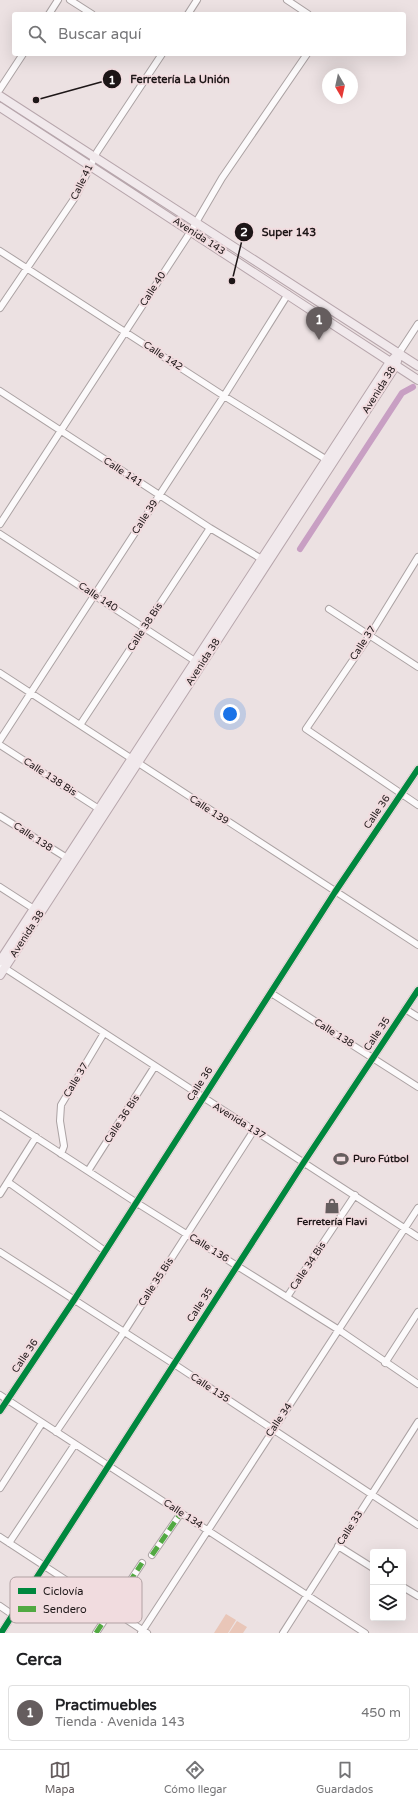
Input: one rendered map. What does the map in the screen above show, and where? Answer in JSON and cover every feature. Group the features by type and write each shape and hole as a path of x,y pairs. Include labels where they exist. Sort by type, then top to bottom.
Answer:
{"main road":[{"name":"Avenida 143","path":"0,96 94,157 288,294 418,380"},
{"name":"Avenida 143","path":"0,107 90,165 418,366"},
{"name":"Avenida 38","path":"1,968 399,354"},
{"name":"Avenida 38","path":"1,968 34,909 67,858 99,809 134,762 195,661 265,561 327,460 393,364"}],"street":[{"path":"49,12 58,0"},
{"path":"70,0 89,12"},
{"path":"189,12 197,0"},
{"path":"287,0 305,12"},
{"path":"0,89 22,56"},
{"name":"Calle 41","path":"0,308 76,196 94,157 161,56"},
{"name":"Calle 40","path":"0,524 193,227 222,178 306,56"},
{"name":"Calle 142","path":"0,251 224,396 327,460"},
{"name":"Calle 39","path":"0,740 224,396 288,294"},
{"path":"399,354 418,324"},
{"name":"Calle 141","path":"0,391 210,528 265,561"},
{"name":"Calle 38 Bis","path":"80,726 210,528"},
{"name":"Calle 140","path":"0,534 195,661"},
{"name":"Calle 37","path":"401,794 306,729 370,635 418,557"},
{"path":"329,609 418,667"},
{"name":"Calle 139","path":"0,673 134,762 418,946"},
{"name":"Calle 138 Bis","path":"0,745 99,809"},
{"name":"Calle 36","path":"0,1411 137,1203 335,892 418,769"},
{"path":"401,794 418,805"},
{"name":"Calle 138","path":"0,816 67,858"},
{"path":"0,887 34,909"},
{"name":"Avenida 137","path":"1,968 304,1162 418,1237"},
{"name":"Calle 35","path":"38,1577 304,1162 418,990"},
{"name":"Calle 138","path":"271,993 418,1087"},
{"path":"405,1009 418,1017"},
{"name":"Calle 37","path":"61,1154 64,1146 60,1121 61,1105 104,1033"},
{"name":"Calle 36 Bis","path":"88,1171 155,1066"},
{"name":"Calle 136","path":"0,1114 137,1203 339,1330 385,1363 418,1384"},
{"name":"Calle 35 Bis","path":"56,1432 124,1332 254,1130"},
{"path":"0,1194 36,1138"},
{"path":"8,1182 105,1251"},
{"name":"Calle 34 Bis","path":"287,1297 355,1195"},
{"name":"Calle 34","path":"144,1632 207,1530 418,1208"},
{"name":"Calle 135","path":"0,1252 174,1364 418,1525"},
{"path":"385,1363 418,1312"},
{"name":"Calle 134","path":"0,1395 365,1633"},
{"name":"Calle 33","path":"283,1633 418,1422"},
{"path":"0,1488 42,1423"},
{"path":"10,1542 75,1444"},
{"path":"152,1555 180,1513"},
{"path":"0,1537 10,1542 62,1577"},
{"path":"338,1546 370,1566"},
{"path":"133,1577 142,1564"},
{"path":"406,1589 418,1596"},
{"path":"0,1606 10,1613"},
{"name":"Calle 35","path":"0,1633 10,1619"},
{"path":"96,1633 103,1623"},
{"path":"130,1623 144,1632"}],"shaded area":[{"path":"226,1614 236,1620 228,1633 214,1633"},
{"path":"237,1621 247,1627 243,1633 229,1633"}],"waterway":[{"path":"300,549 402,393 413,387"}],"marked path":[{"path":"152,1555 181,1513"},
{"path":"133,1577 142,1563"},
{"path":"96,1633 103,1623"}],"cycle path":[{"path":"0,1411 74,1300 335,892 418,769"},
{"path":"37,1577 304,1162 418,990"},
{"path":"1,1633 10,1619"}],"place":[{"name":"Ferretería La Unión","path":"36,100"},
{"name":"Super 143","path":"232,281"},
{"name":"Practimuebles","path":"319,340"},
{"name":"Puro Fútbol","path":"341,1159"},
{"name":"Ferretería Flavi","path":"332,1206"}]}
